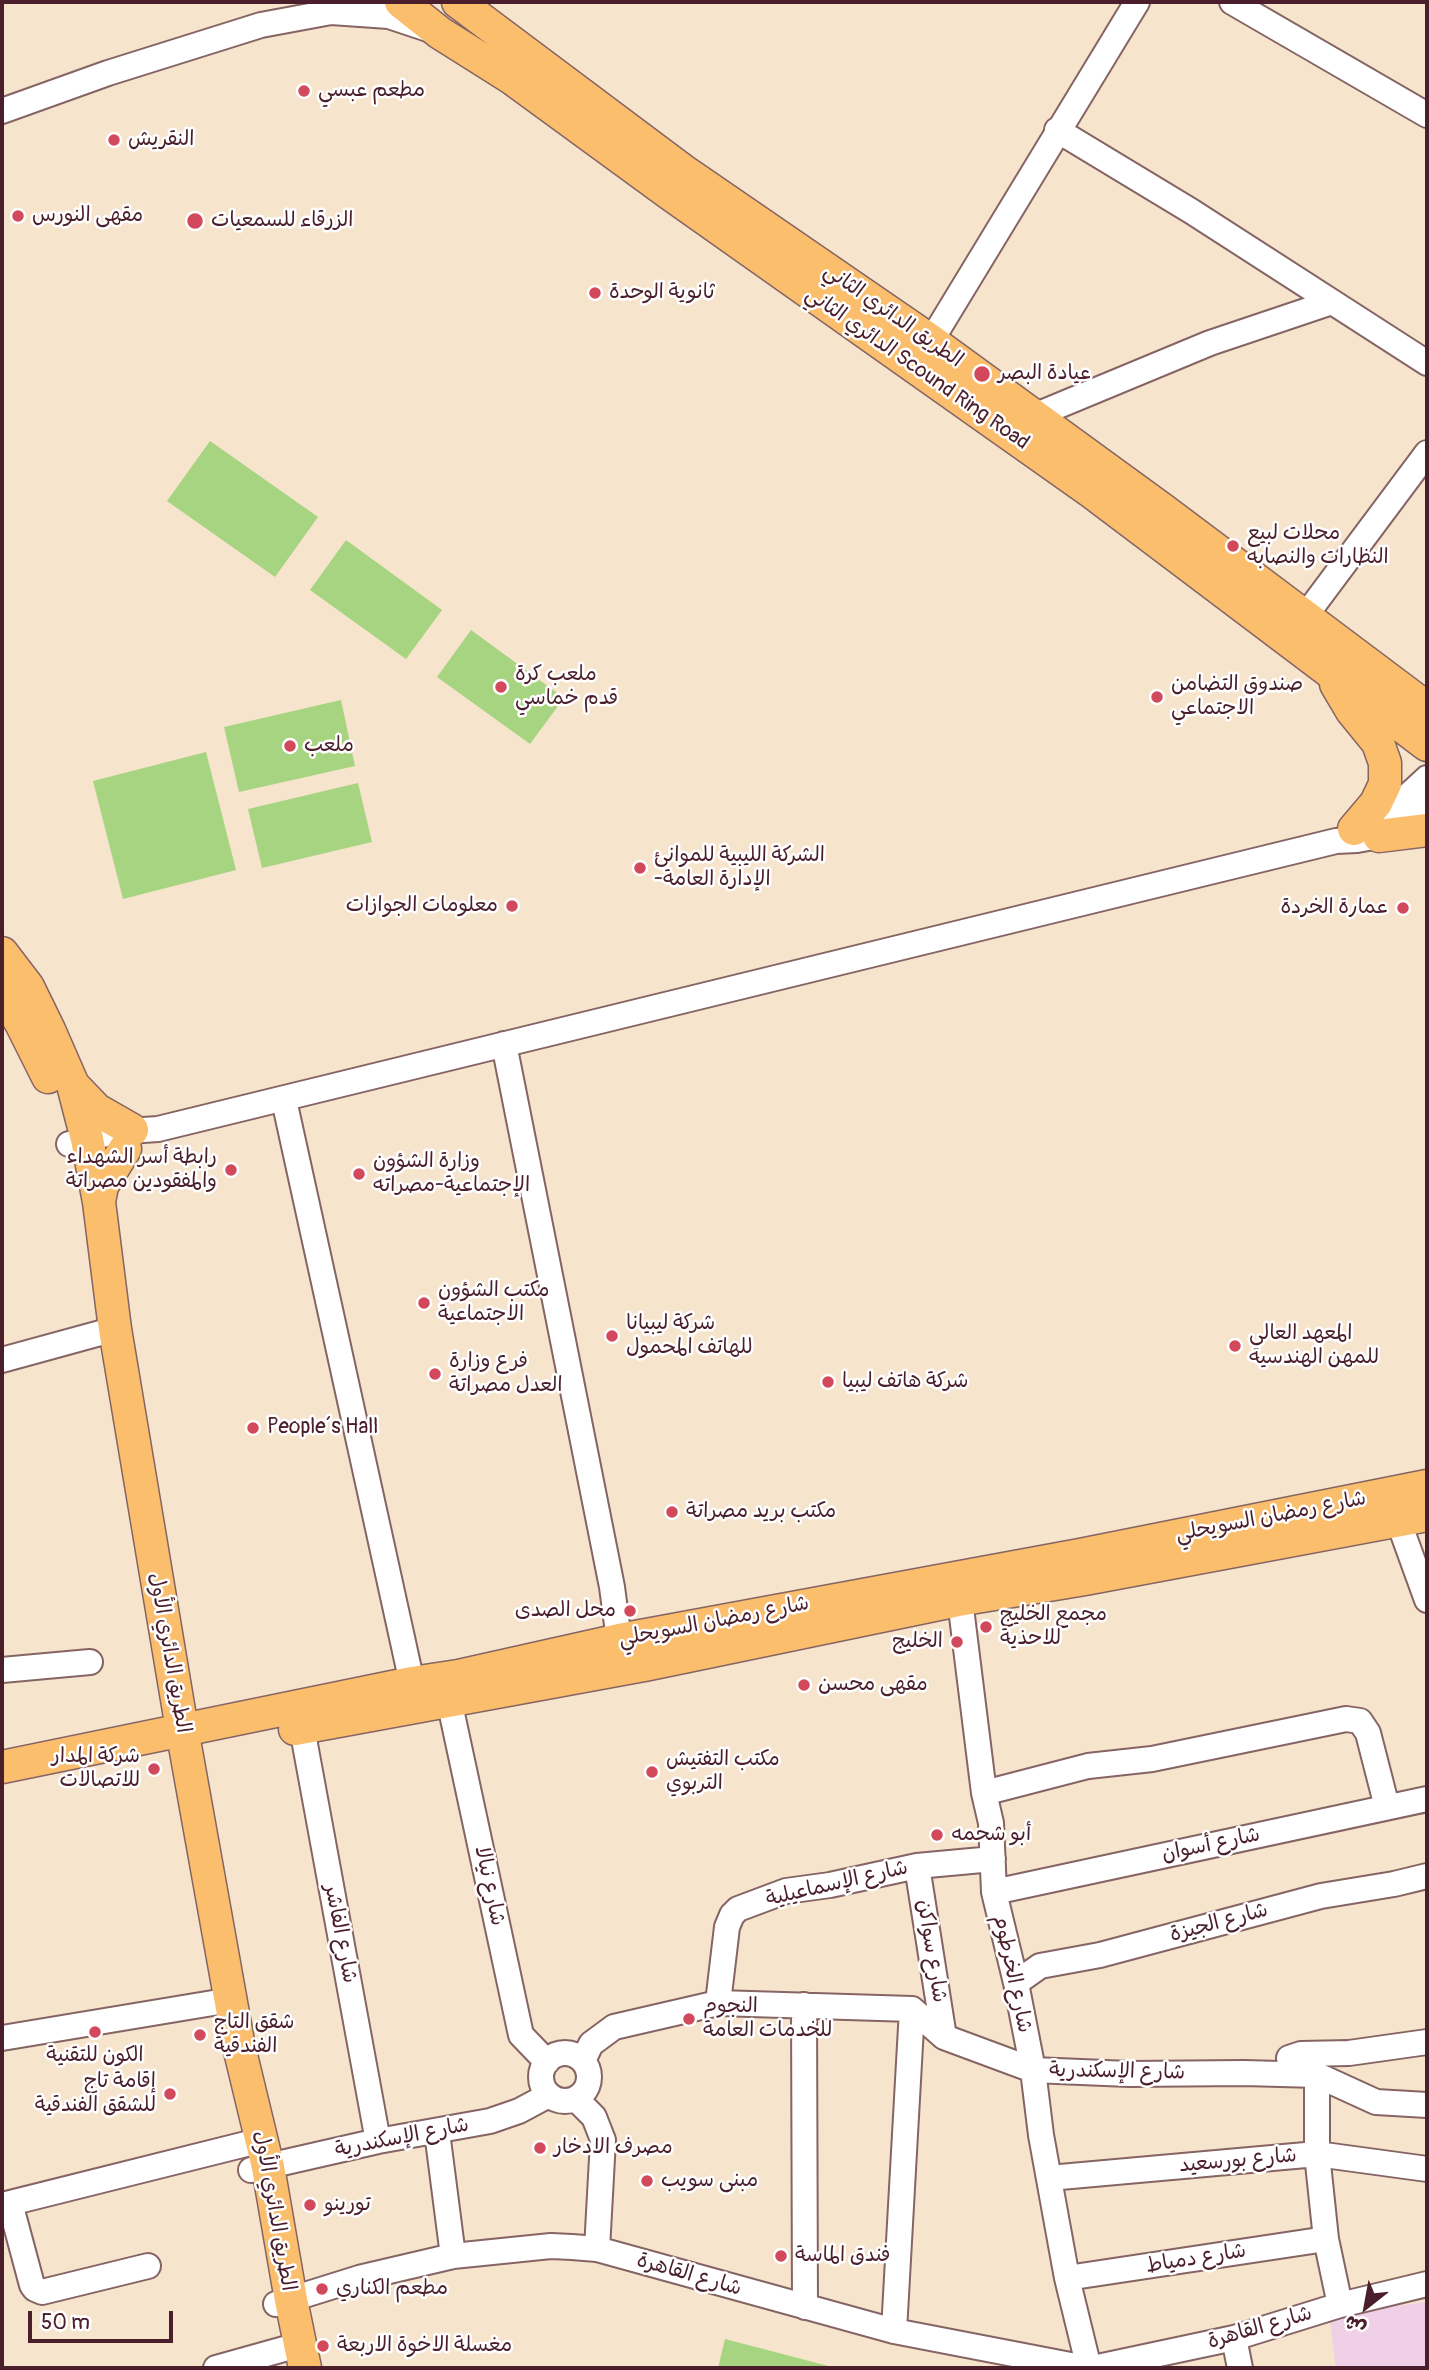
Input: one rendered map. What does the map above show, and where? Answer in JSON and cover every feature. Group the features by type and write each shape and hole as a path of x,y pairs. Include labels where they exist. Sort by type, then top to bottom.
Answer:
{"main road":[{"name":"الدائري الثاني Scound Ring Road","path":"401,2 440,33 521,67 669,193 923,354 1093,493 1296,629 1328,671 1427,745"},
{"path":"458,2 521,67"},
{"name":"الطريق الدائري الثاني","path":"923,354 1034,416 1296,629 1427,708"},
{"path":"1328,671 1352,711 1378,743 1385,763 1385,783 1356,835"},
{"path":"1356,835 1427,830"},
{"name":"الطريق الدائري الأول","path":"2,953 28,987 73,1085 105,1332 224,2001"},
{"name":"الطريق الدائري الأول","path":"2,991 40,1059 99,1202 105,1332"},
{"path":"73,1085 97,1110 138,1136 102,1186 99,1202"},
{"name":"شارع رمضان السويحلي","path":"2,1767 177,1741 302,1728 658,1662 958,1589 1427,1486"},
{"name":"شارع رمضان السويحلي","path":"2,1786 412,1683 458,1676 619,1640 958,1589 1084,1579 1413,1517"},
{"name":"الطريق الدائري الأول","path":"177,1741 185,1831 224,2001"},
{"path":"224,2001 257,2155 284,2302 291,2362"}],"street":[{"path":"261,24 275,2"},
{"path":"923,354 1137,2"},
{"path":"1232,2 1427,115"},
{"path":"2,111 108,73 261,24 331,12 389,16 440,33"},
{"path":"1057,130 1191,211 1427,363"},
{"path":"1034,416 1210,343 1332,302"},
{"path":"1296,629 1427,453"},
{"path":"1356,835 1388,814 1427,778"},
{"path":"80,1153 504,1044 1356,835 1398,829 1427,808"},
{"path":"504,1044 612,1587 619,1640"},
{"path":"284,1100 412,1683"},
{"path":"2,1360 105,1332"},
{"path":"1413,1517 1427,1600"},
{"name":"شارع الخرطوم","path":"958,1589 984,1793 992,1823 994,1892 1033,2070 1067,2278 1089,2368"},
{"path":"2,1670 90,1662"},
{"name":"شارع نيالا","path":"449,1700 521,2035 547,2062"},
{"path":"984,1793 1088,1766 1152,1759 1346,1719 1360,1721 1368,1733 1387,1807"},
{"name":"شارع الفاشر","path":"302,1728 378,2141"},
{"name":"شارع أسوان","path":"994,1892 1427,1799"},
{"name":"شارع الإسماعيلية","path":"718,2003 727,1927 732,1914 738,1909 786,1891 830,1885 917,1866 993,1858"},
{"name":"شارع سواكن","path":"917,1866 944,2036"},
{"name":"شارع الجيزة","path":"1016,1983 1040,1966 1100,1955 1321,1896 1427,1876"},
{"path":"2,2038 224,2001"},
{"path":"583,2061 592,2044 614,2027 718,2003 912,2009 894,2331"},
{"path":"804,2005 805,2307"},
{"name":"شارع الإسكندرية","path":"912,2009 944,2036 1033,2070 1129,2074 1317,2075 1376,2102 1427,2105"},
{"path":"1244,2073 1301,2054 1349,2053 1427,2042"},
{"path":"565,2053 583,2061 589,2074 589,2082 582,2095 576,2099 562,2101 549,2095 541,2075 547,2062 558,2054 565,2053"},
{"path":"1301,2054 1317,2075 1317,2154 1326,2239 1340,2305"},
{"name":"شارع الإسكندرية","path":"6,2204 257,2155 437,2132 490,2121 519,2111 549,2095"},
{"path":"576,2099 594,2117 603,2140 597,2249"},
{"path":"437,2132 453,2256"},
{"name":"شارع بورسعيد","path":"1049,2178 1317,2154 1427,2169"},
{"path":"6,2204 35,2289 42,2292 148,2266"},
{"name":"شارع دمياط","path":"1067,2278 1326,2239"},
{"name":"شارع القاهرة","path":"284,2302 359,2278 453,2256 551,2246 597,2249 894,2331 963,2357 1089,2368 1234,2338 1340,2305 1427,2284"},
{"path":"1234,2338 1240,2368"},
{"path":"216,2368 291,2362"}],"shaded area":[{"path":"1427,2302 1427,2368 1336,2368 1329,2314"}],"green space":[{"path":"210,441 318,517 275,577 167,501"},
{"path":"346,540 442,610 406,659 310,590"},
{"name":"ملعب كرة قدم خماسي","path":"471,630 564,698 530,744 437,677"},
{"name":"ملعب","path":"341,700 355,766 239,792 224,727"},
{"path":"206,752 236,870 123,899 93,781"},
{"path":"358,783 372,842 262,868 248,809"},
{"path":"725,2339 836,2368 718,2368"}],"place":[{"name":"مطعم عبسي","path":"304,91"},
{"name":"النقريش","path":"114,140"},
{"name":"مقهى النورس","path":"18,216"},
{"name":"الزرقاء للسمعيات","path":"195,221"},
{"name":"ثانوية الوحدة","path":"595,293"},
{"name":"عيادة البصر","path":"982,374"},
{"name":"محلات لبيع النظارات والنصابه","path":"1233,546"},
{"name":"ملعب كرة قدم خماسي","path":"501,687"},
{"name":"صندوق التضامن الاجتماعي","path":"1157,697"},
{"name":"ملعب","path":"290,746"},
{"name":"الشركة الليبية للموانئ -الإدارة العامة","path":"640,868"},
{"name":"معلومات الجوازات","path":"512,906"},
{"name":"عمارة الخردة","path":"1403,908"},
{"name":"رابطة أسر الشهداء والمفقودين مصراتة","path":"231,1170"},
{"name":"وزارة الشؤون الإجتماعية-مصراته","path":"359,1174"},
{"name":"مكتب الشؤون الاجتماعية","path":"424,1303"},
{"name":"شركة ليبيانا للهاتف المحمول","path":"612,1336"},
{"name":"المعهد العالي للمهن الهندسيه","path":"1235,1346"},
{"name":"فرع وزارة العدل مصراتة","path":"435,1374"},
{"name":"شركة هاتف ليبيا","path":"828,1382"},
{"name":"People´s Hall","path":"253,1428"},
{"name":"مكتب بريد مصراتة","path":"672,1512"},
{"name":"محل الصدى","path":"630,1611"},
{"name":"مجمع الخليج للاحذية","path":"986,1627"},
{"name":"الخليج","path":"957,1642"},
{"name":"مقهى محسن","path":"804,1685"},
{"name":"شركة المدار للاتصالات","path":"154,1769"},
{"name":"مكتب التفتيش التربوي","path":"652,1772"},
{"name":"أبو شحمه","path":"937,1835"},
{"name":"النجوم للخدمات العامة","path":"689,2019"},
{"name":"الكون للتقنية","path":"95,2032"},
{"name":"شقق التاج الفندقية","path":"200,2035"},
{"name":"إقامة تاج للشقق الفندقية","path":"170,2094"},
{"name":"مصرف الادخار","path":"540,2148"},
{"name":"مبنى سويب","path":"647,2181"},
{"name":"تورينو","path":"310,2205"},
{"name":"فندق الماسة","path":"781,2256"},
{"name":"مطعم الكناري","path":"322,2289"},
{"name":"مغسلة الاخوة الاربعة","path":"323,2346"}]}
